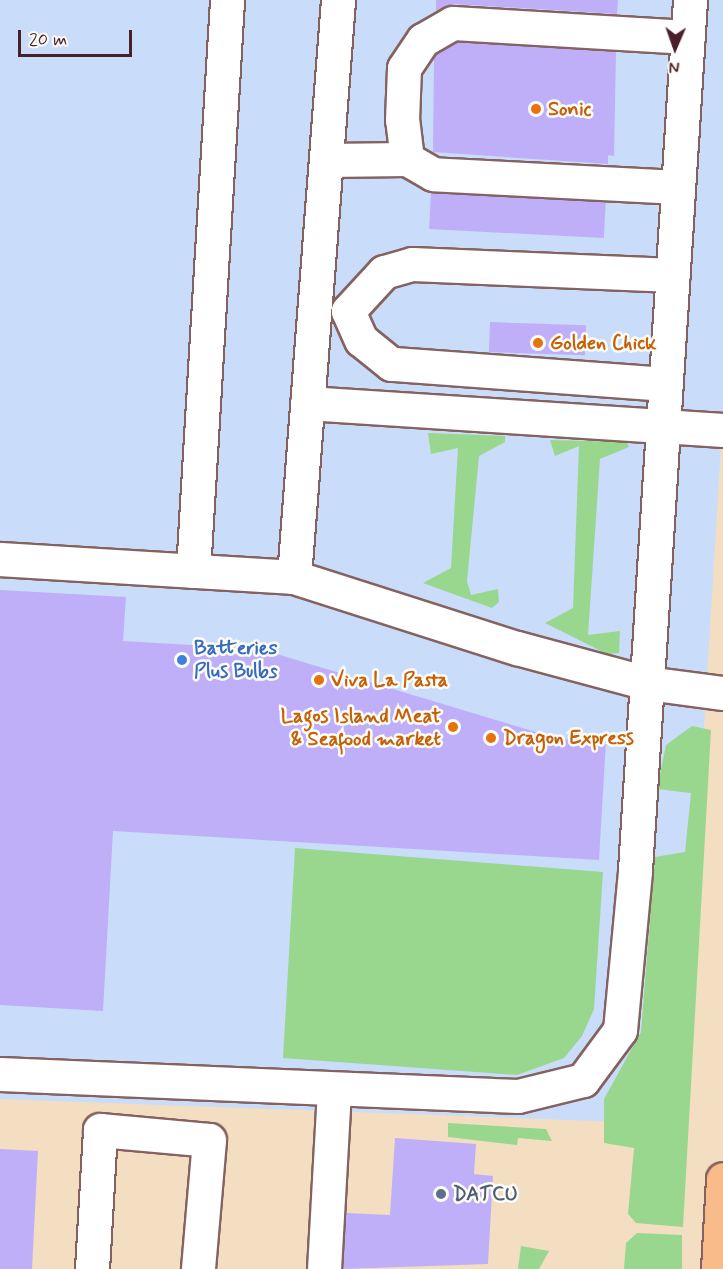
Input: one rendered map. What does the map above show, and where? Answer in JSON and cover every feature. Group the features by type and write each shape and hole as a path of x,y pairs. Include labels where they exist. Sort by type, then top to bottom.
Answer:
{"main road":[{"path":"718,1269 723,1179"}],"lane":[{"path":"193,571 227,0"},
{"path":"294,577 338,0"},
{"path":"0,1074 334,1091 518,1096 583,1080 620,1030 647,683 690,0"},
{"path":"407,159 404,68 423,40 453,23 688,37"},
{"path":"326,160 407,159 433,174 678,187"},
{"path":"314,311 348,311 384,272 412,264 673,274"},
{"path":"348,311 362,340 391,364 666,384"},
{"path":"308,403 723,430"},
{"path":"0,559 294,577 647,683 723,693"},
{"path":"324,1269 334,1091"},
{"path":"92,1269 100,1130 209,1140 198,1269"}],"shaded area":[{"path":"0,0 723,0 723,413 680,1124 0,1099"}],"green space":[{"path":"428,433 505,436 505,442 479,456 467,581 471,595 498,589 499,602 492,608 423,583 451,568 458,448 431,454"},
{"path":"550,440 627,442 629,447 600,459 588,635 620,631 619,653 607,654 545,623 573,608 579,446 555,456"},
{"path":"692,726 711,730 683,1227 636,1223 628,1214 634,1148 604,1143 604,1099 641,1032 655,857 685,852 691,793 657,789 666,745"},
{"path":"295,848 603,872 594,1009 582,1036 564,1058 517,1075 283,1058"},
{"path":"448,1123 546,1129 552,1141 518,1138 517,1145 448,1137"},
{"path":"637,1233 682,1235 682,1269 624,1269 626,1243"},
{"path":"521,1246 549,1251 539,1269 518,1269"}],"building":[{"path":"436,0 618,0 617,14 454,4 436,11"},
{"name":"Sonic","path":"457,42 616,51 614,156 608,155 608,164 433,152 434,56"},
{"path":"431,193 606,202 604,238 429,229"},
{"name":"Golden Chick","path":"490,322 586,325 585,355 489,352"},
{"path":"0,590 126,597 123,641 260,649 559,739 606,741 599,860 113,831 103,1011 0,1005"},
{"name":"DATCU","path":"395,1138 476,1144 474,1174 493,1176 488,1264 343,1269 346,1213 390,1215"},
{"path":"0,1149 38,1151 32,1269 0,1269"}],"place":[{"name":"Sonic","path":"536,109"},
{"name":"Golden Chick","path":"538,343"},
{"name":"Batteries Plus Bulbs","path":"182,660"},
{"name":"Viva La Pasta","path":"319,680"},
{"name":"Lagos Island Meat & Seafood market","path":"453,727"},
{"name":"Dragon Express","path":"491,738"},
{"name":"DATCU","path":"441,1194"}]}
